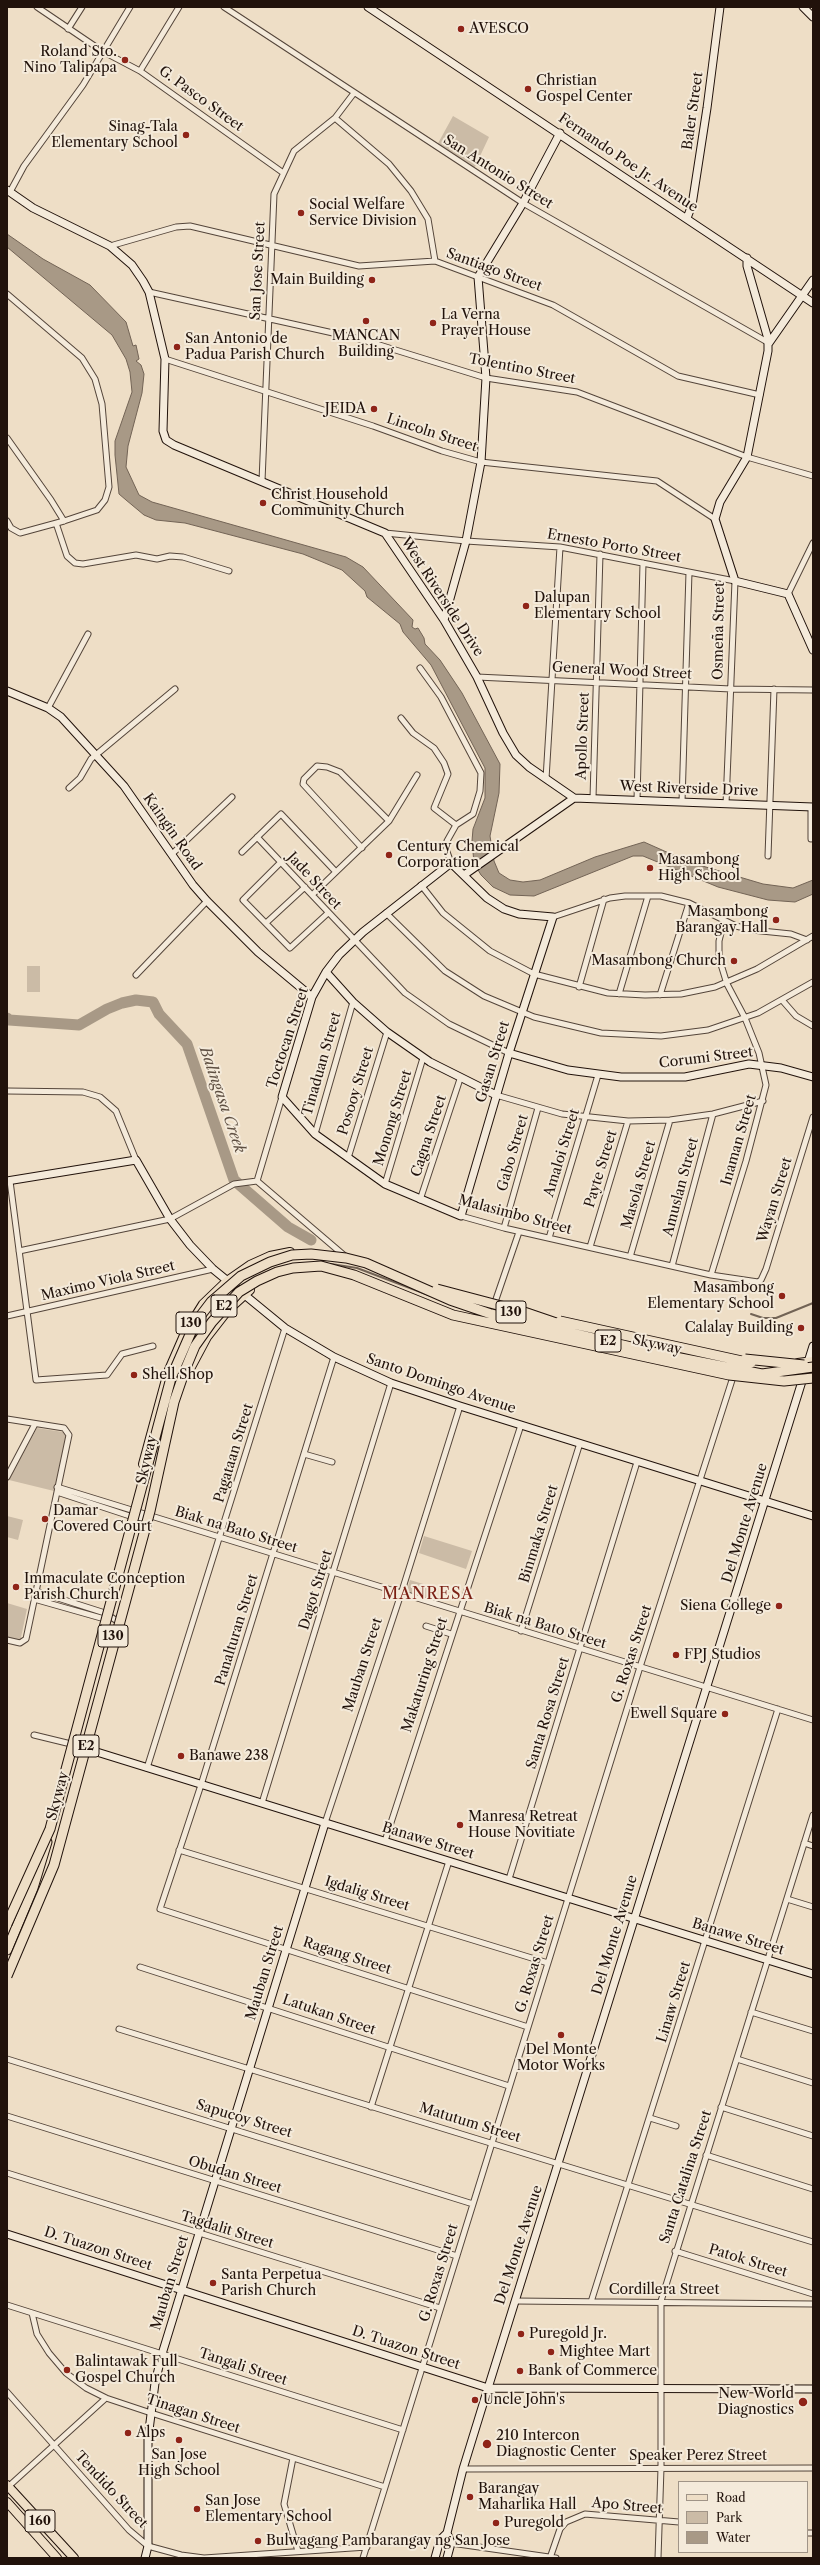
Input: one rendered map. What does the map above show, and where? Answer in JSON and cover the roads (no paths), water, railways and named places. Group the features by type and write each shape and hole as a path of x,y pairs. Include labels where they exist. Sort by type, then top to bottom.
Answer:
{"highway":[{"name":"Skyway","path":"7,1950 33,1888 50,1829 170,1378 195,1323 211,1302 241,1276 270,1262 292,1255 311,1254 346,1258 366,1263 408,1282 491,1314 665,1355 762,1374 810,1365"},
{"name":"Skyway","path":"7,1976 54,1865 150,1511 174,1402 195,1346 224,1307 239,1292 257,1281 293,1268 321,1266 335,1269 453,1315 729,1375 784,1381 813,1379"},
{"name":"Skyway","path":"408,1282 524,1312 567,1327 731,1364 755,1367 810,1365"},
{"name":"Skyway","path":"427,1306 500,1307 772,1368 810,1365"},
{"name":"Skyway","path":"7,1924 50,1829"}],"main road":[{"name":"130","path":"7,1943 31,1887 44,1843 104,1617 163,1385 174,1356 203,1304 227,1281 250,1265 270,1256 310,1250 346,1257 491,1317 733,1377 776,1382 813,1379"},
{"name":"130","path":"7,1972 52,1864 179,1400 193,1362 207,1337 243,1295 280,1275 318,1269 356,1275 424,1303 491,1317 725,1360 789,1365 810,1365"},
{"path":"776,1382 782,1374 810,1365"},
{"name":"130","path":"7,1920 44,1843"},
{"name":"160","path":"8,2486 74,2558"},
{"name":"160","path":"7,2502 57,2558"}],"street":[{"name":"G. Pasco Street","path":"37,7 102,51 140,70 282,172"},
{"path":"68,29 82,7"},
{"path":"8,191 24,166 83,85 102,51 130,7"},
{"path":"140,70 179,7"},
{"name":"San Antonio Street","path":"224,7 523,203 769,343"},
{"name":"Fernando Poe Jr. Avenue","path":"368,7 688,218 813,303"},
{"name":"Baler Street","path":"688,218 692,205 707,108 720,7"},
{"path":"803,7 813,17"},
{"name":"San Jose Street","path":"262,481 267,392 267,319 274,194 282,172 294,151 335,118 354,93"},
{"path":"335,118 389,164 411,191 428,219 435,261"},
{"path":"444,620 466,542 481,462 486,378 478,278 523,203 560,133"},
{"name":"West Riverside Drive","path":"8,191 33,208 110,246 132,265 149,292 165,359 163,431 166,440 174,445 385,533 444,620 477,677 503,733 516,755 546,779 574,798 812,807"},
{"name":"Santiago Street","path":"110,246 176,227 190,226 359,266 435,261 552,305 678,376 760,395"},
{"path":"747,258 747,266 769,343"},
{"path":"715,519 720,502 747,457 769,343 813,280"},
{"name":"Tolentino Street","path":"149,292 360,339 486,378 577,392 747,457 813,476"},
{"path":"7,294 82,358 95,379 102,404 109,488 105,500 97,510 64,521 15,532 7,521"},
{"name":"Lincoln Street","path":"165,359 442,451 481,462 648,478 669,487 715,519"},
{"path":"7,438 64,521"},
{"name":"Osmeña Street","path":"715,519 735,582 726,804"},
{"path":"56,523 67,556 75,563 84,564 112,557 136,555 157,559 170,556 183,557 228,571"},
{"name":"Ernesto Porto Street","path":"385,533 466,542 560,547 688,572 788,594"},
{"path":"813,542 788,594 813,650"},
{"path":"546,779 560,547"},
{"name":"Apollo Street","path":"593,798 600,554"},
{"path":"637,800 644,563"},
{"path":"682,802 688,572"},
{"path":"48,708 88,634"},
{"path":"420,668 441,697 481,773 480,791 473,814 456,825 446,845 451,863 487,898 504,909 520,914 553,917 604,900 625,896 648,896 677,899 689,903 724,921 752,930 791,934 808,940"},
{"name":"General Wood Street","path":"477,677 640,683 731,689 813,690"},
{"path":"68,788 80,778 95,755 175,689"},
{"path":"768,856 774,689"},
{"name":"Kaingin Road","path":"7,691 48,708 61,717 124,786 207,901 258,952 312,997"},
{"path":"401,718 413,733 434,748 444,763 448,776 434,807 438,813 456,825"},
{"path":"362,848 303,784 304,779 317,766 327,767 340,772 389,821"},
{"path":"312,895 389,821 417,776"},
{"path":"172,854 232,797"},
{"path":"464,875 574,798"},
{"path":"811,839 812,807"},
{"path":"242,852 281,814 336,872"},
{"name":"Jade Street","path":"257,837 354,940"},
{"path":"281,862 243,900 290,948 328,913"},
{"name":"Toctocan Street","path":"257,1181 312,997 326,972 354,940 421,885 451,863"},
{"path":"421,885 443,913 476,942 504,960 534,974 579,987 619,994 681,994 727,984 813,936"},
{"path":"266,923 305,887"},
{"path":"619,994 648,896"},
{"path":"579,987 604,900"},
{"path":"136,975 207,901"},
{"path":"660,995 689,903"},
{"path":"386,913 445,971 484,996 522,1013 585,1030 633,1036 681,1034 708,1030 745,1018 782,1000 813,982"},
{"name":"Gasan Street","path":"461,1216 496,1095 553,917"},
{"name":"Inaman Street","path":"711,1275 763,1101 766,1086 762,1064 745,1018 727,984 718,950 724,921"},
{"name":"Corumi Street","path":"354,940 388,977 425,1009 467,1034 509,1053 544,1064 598,1075 650,1078 685,1077 733,1066 762,1064 813,1077"},
{"path":"326,972 353,1002 387,1032 423,1058 460,1079 496,1095 538,1108 585,1117 628,1121 670,1120 713,1114 763,1101"},
{"path":"782,1000 796,1016 813,1026"},
{"name":"Tinaduan Street","path":"315,1134 353,1002"},
{"name":"Posooy Street","path":"348,1158 387,1032"},
{"name":"Monong Street","path":"385,1184 423,1058"},
{"name":"Amaloi Street","path":"549,1238 598,1075"},
{"name":"Cagna Street","path":"420,1200 460,1079"},
{"name":"Santo Domingo Avenue","path":"7,1091 83,1092 100,1097 116,1111 136,1160 170,1219 190,1245 213,1269 285,1328 334,1357 392,1383 460,1406 813,1516"},
{"name":"Malasimbo Street","path":"282,1097 315,1134 385,1184 420,1200 461,1216 519,1232 711,1275 752,1282"},
{"name":"Gabo Street","path":"504,1228 538,1108"},
{"name":"Amuslan Street","path":"672,1266 713,1114"},
{"name":"Wayan Street","path":"752,1282 760,1281 765,1273 813,1117"},
{"name":"Masola Street","path":"630,1257 670,1120"},
{"name":"Payte Street","path":"590,1247 628,1121"},
{"path":"136,1160 8,1181 28,1312 36,1380 107,1375 122,1354 152,1346"},
{"path":"19,1251 170,1219 234,1184 257,1181 346,1257"},
{"path":"491,1317 519,1232"},
{"name":"Maximo Viola Street","path":"7,1316 213,1269"},
{"name":"Pagataan Street","path":"147,1768 285,1328"},
{"name":"Del Monte Avenue","path":"435,2558 440,2540 447,2533 463,2469 802,1381 810,1365 813,1346"},
{"name":"Panalturan Street","path":"160,1908 201,1785 334,1357"},
{"name":"G. Roxas Street","path":"363,2558 640,1667 733,1377"},
{"name":"Dagot Street","path":"262,1804 392,1383"},
{"name":"Mauban Street","path":"145,2558 148,2546 150,2413 162,2354 325,1823 401,1594 460,1406"},
{"path":"7,1419 64,1428 68,1431 26,1639 20,1643 7,1640"},
{"path":"7,1477 8,1471 35,1424"},
{"name":"Makaturing Street","path":"385,1841 458,1611 521,1426"},
{"name":"Binmaka Street","path":"521,1631 580,1443"},
{"path":"304,1454 332,1462"},
{"name":"Santa Rosa Street","path":"509,1879 637,1462"},
{"name":"Biak na Bato Street","path":"57,1490 146,1517 156,1518 813,1720"},
{"path":"36,1591 104,1617"},
{"path":"34,1598 118,1621"},
{"path":"426,1626 451,1634"},
{"name":"Linaw Street","path":"591,2302 778,1709"},
{"name":"Banawe Street","path":"34,1735 71,1744 813,1974"},
{"name":"Santa Catalina Street","path":"658,2558 661,2468 661,2301 675,2251 813,1815"},
{"path":"804,1843 813,1846"},
{"name":"Igdalig Street","path":"179,1850 548,1963"},
{"path":"371,2107 449,1861"},
{"path":"787,1899 813,1907"},
{"name":"Ragang Street","path":"160,1908 528,2027"},
{"name":"Latukan Street","path":"140,1967 268,2007 509,2086"},
{"path":"751,2012 813,2031"},
{"name":"Matutum Street","path":"119,2029 371,2107 492,2142 813,2242"},
{"name":"Sapucoy Street","path":"7,2059 231,2127 473,2204"},
{"path":"737,2059 813,2083"},
{"path":"721,2107 813,2136"},
{"name":"Obudan Street","path":"7,2116 215,2182 457,2256"},
{"path":"650,2118 676,2126"},
{"path":"706,2155 813,2189"},
{"name":"Tagdalit Street","path":"7,2173 440,2308"},
{"name":"D. Tuazon Street","path":"7,2234 488,2388 661,2390 813,2389"},
{"name":"Patok Street","path":"675,2251 813,2294"},
{"name":"Cordillera Street","path":"515,2301 661,2301 813,2304"},
{"name":"Tangali Street","path":"7,2305 403,2430"},
{"name":"Tinagan Street","path":"32,2313 37,2334 58,2365 86,2388 106,2398 385,2487"},
{"name":"Tendido Street","path":"7,2392 130,2530 148,2546 181,2555 204,2558 367,2547"},
{"path":"8,2486 106,2398"},
{"path":"293,2458 284,2504 298,2551"},
{"name":"Speaker Perez Street","path":"463,2469 813,2468"},
{"name":"Apo Street","path":"552,2558 560,2529 566,2522 585,2514 678,2522"},
{"path":"447,2533 451,2543 447,2558"},
{"path":"451,2543 552,2558"}],"water":[{"path":"7,234 43,259 90,285 126,322 133,346 136,345 139,359 136,361 141,365 144,374 142,393 128,446 126,467 139,495 152,502 346,557 363,567 413,620 412,627 415,629 418,628 424,638 425,644 440,660 462,693 500,764 499,793 490,836 494,861 499,873 510,880 523,882 540,880 595,857 644,842 689,862 763,884 793,888 813,880 813,894 795,902 768,900 718,887 643,856 633,856 534,896 510,895 493,887 481,875 474,863 472,841 473,829 485,798 485,768 431,665 403,632 400,624 367,597 365,591 342,570 303,554 185,523 156,520 144,515 119,494 115,441 132,392 130,372 126,359 112,335 7,247"}],"waterway":[{"name":"Balingasa Creek","path":"7,1018 9,1020 79,1025 107,1009 122,1003 136,1000 153,1002 159,1014 187,1044 234,1180 288,1227 311,1240"},
{"path":"331,1264 357,1268 431,1296"},
{"path":"751,1314 763,1318 776,1318 813,1303"}],"place":[{"name":"AVESCO","path":"461,29"},
{"name":"Roland Sto. Nino Talipapa","path":"125,60"},
{"name":"Christian Gospel Center","path":"528,89"},
{"name":"Sinag-Tala Elementary School","path":"186,135"},
{"name":"Social Welfare Service Division","path":"301,213"},
{"name":"Main Building","path":"372,280"},
{"name":"MANCAN Building","path":"366,321"},
{"name":"La Verna Prayer House","path":"433,323"},
{"name":"San Antonio de Padua Parish Church","path":"177,347"},
{"name":"JEIDA","path":"374,409"},
{"name":"Christ Household Community Church","path":"263,503"},
{"name":"Dalupan Elementary School","path":"526,606"},
{"name":"Century Chemical Corporation","path":"389,855"},
{"name":"Masambong High School","path":"650,868"},
{"name":"Masambong Barangay Hall","path":"776,920"},
{"name":"Masambong Church","path":"734,961"},
{"name":"Masambong Elementary School","path":"782,1296"},
{"name":"Calalay Building","path":"801,1328"},
{"name":"Shell Shop","path":"134,1375"},
{"name":"Damar Covered Court","path":"45,1519"},
{"name":"Immaculate Conception Parish Church","path":"16,1587"},
{"name":"Siena College","path":"779,1606"},
{"name":"FPJ Studios","path":"676,1655"},
{"name":"Ewell Square","path":"725,1714"},
{"name":"Banawe 238","path":"181,1756"},
{"name":"Manresa Retreat House Novitiate","path":"460,1825"},
{"name":"Del Monte Motor Works","path":"561,2035"},
{"name":"Santa Perpetua Parish Church","path":"213,2283"},
{"name":"Puregold Jr.","path":"521,2334"},
{"name":"Mightee Mart","path":"551,2352"},
{"name":"Balintawak Full Gospel Church","path":"67,2370"},
{"name":"Bank of Commerce","path":"520,2371"},
{"name":"Uncle John's","path":"475,2400"},
{"name":"New World Diagnostics","path":"803,2402"},
{"name":"Alps","path":"128,2433"},
{"name":"San Jose High School","path":"179,2440"},
{"name":"210 Intercon Diagnostic Center","path":"487,2444"},
{"name":"Barangay Maharlika Hall","path":"470,2497"},
{"name":"San Jose Elementary School","path":"197,2509"},
{"name":"Puregold","path":"496,2523"},
{"name":"Bulwagang Pambarangay ng San Jose","path":"258,2541"}],"district":[{"name":"MANRESA","path":"428,1594"}]}
